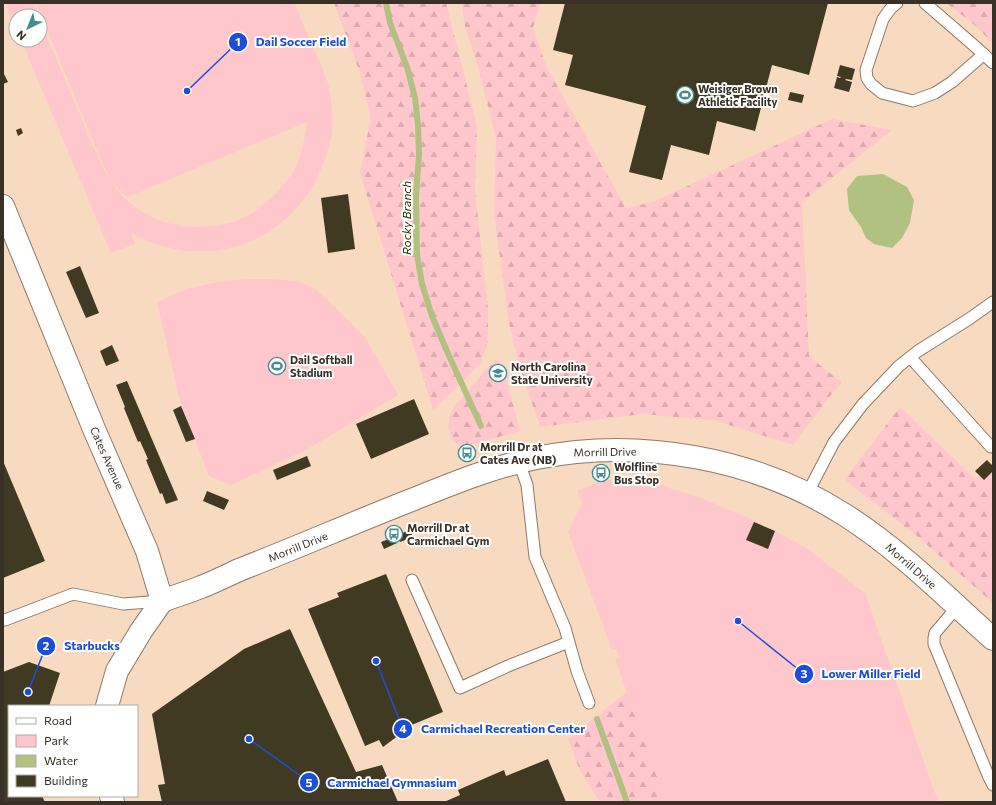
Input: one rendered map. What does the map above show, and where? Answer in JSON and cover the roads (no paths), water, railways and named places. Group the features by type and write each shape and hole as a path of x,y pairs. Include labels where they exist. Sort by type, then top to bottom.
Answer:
{"street":[{"name":"Cates Avenue","path":"3,206 94,428 147,551 162,601"},
{"name":"Morrill Drive","path":"162,601 201,587 389,509 488,470 542,457 581,451 608,450 673,453 716,461 755,472 807,494 844,514 881,539 958,606 993,639"},
{"path":"107,705 117,671 141,631 162,601"}],"lane":[{"path":"897,3 883,19 866,70 867,78 871,84 882,93 913,101 936,93 952,82 984,54"},
{"path":"925,3 993,63"},
{"path":"807,494 834,442 863,404 899,366 918,351 993,302"},
{"path":"910,357 991,448"},
{"path":"519,462 527,485 535,557 565,628 576,671 589,703"},
{"path":"412,580 460,688 508,666 569,642"},
{"path":"5,620 73,594 123,604 162,601"},
{"path":"958,606 935,633 934,644 993,786"}],"water":[{"path":"883,174 907,187 914,200 910,223 902,238 892,248 874,244 866,238 861,227 849,210 847,189 857,176"}],"waterway":[{"name":"Rocky Branch","path":"386,3 390,23 407,67 415,98 419,154 416,196 417,254 422,284 432,316 481,426"},
{"name":"Rocky Branch","path":"597,719 627,802"}],"place":[{"name":"Dail Soccer Field","path":"187,91"},
{"name":"Weisiger Brown Athletic Facility","path":"685,95"},
{"name":"Dail Softball Stadium","path":"277,366"},
{"name":"North Carolina State University","path":"498,373"},
{"name":"Morrill Dr at Cates Ave (NB)","path":"467,453"},
{"name":"Wolfline Bus Stop","path":"601,473"},
{"name":"Morrill Dr at Carmichael Gym","path":"394,534"},
{"name":"Lower Miller Field","path":"738,621"},
{"name":"Carmichael Recreation Center","path":"376,661"},
{"name":"Starbucks","path":"28,692"},
{"name":"Carmichael Gymnasium","path":"249,739"}]}
